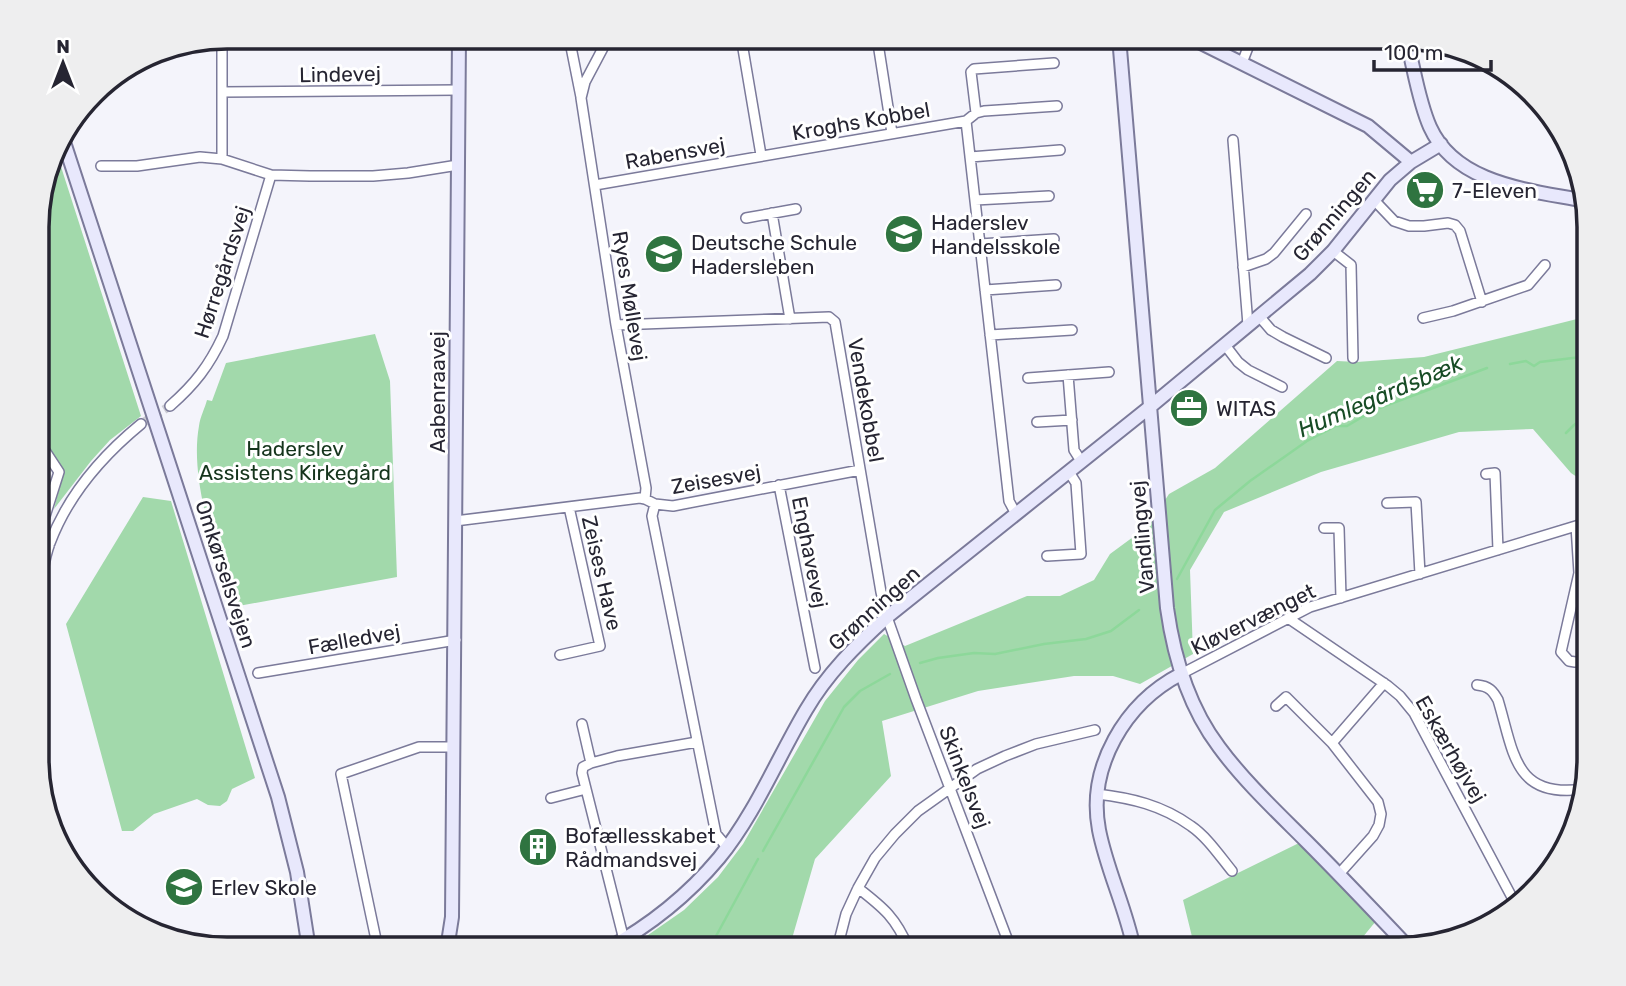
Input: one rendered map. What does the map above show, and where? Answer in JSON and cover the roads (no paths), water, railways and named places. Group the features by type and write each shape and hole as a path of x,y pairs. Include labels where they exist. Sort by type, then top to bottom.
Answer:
{"street":[{"path":"222,49 222,159"},
{"name":"Aabenraavej","path":"449,937 452,916 456,640 459,49"},
{"name":"Ryes Møllevej","path":"571,49 616,325 646,488 645,499"},
{"path":"581,98 602,49"},
{"path":"743,49 761,155"},
{"path":"879,49 892,133"},
{"name":"Vandlingvej","path":"1120,49 1167,608 1172,642 1181,674 1195,706 1218,746 1250,783 1399,937"},
{"path":"1213,49 1368,127 1411,162"},
{"path":"1242,63 1247,49"},
{"path":"1409,50 1431,130 1463,166 1500,183 1575,199"},
{"path":"1054,63 974,69 971,72 976,113 1058,106"},
{"name":"Lindevej","path":"222,92 458,90"},
{"name":"Kroghs Kobbel","path":"761,155 965,121 976,113"},
{"path":"965,121 1009,501 1016,514"},
{"path":"1233,140 1248,325"},
{"name":"Grønningen","path":"628,937 668,909 694,886 720,857 741,827 807,708 857,644 1310,274 1333,251 1390,180 1411,162 1441,144"},
{"path":"970,157 1060,150"},
{"name":"Omkørselsvejen","path":"67,151 278,797 297,872 307,937"},
{"name":"Rabensvej","path":"595,185 761,155"},
{"path":"101,166 136,166 200,157 222,159 271,175 373,176 458,165"},
{"name":"Hørregårdsvej","path":"170,405 198,379 223,336 271,175"},
{"path":"975,200 1049,196"},
{"path":"1374,200 1394,221 1409,226 1448,223 1454,225 1460,231 1482,302"},
{"path":"746,218 796,209"},
{"path":"772,213 790,319"},
{"path":"1243,267 1266,260 1306,214"},
{"path":"979,244 1054,239"},
{"path":"1333,251 1351,265 1353,358"},
{"path":"1423,318 1482,302 1528,285 1545,265"},
{"path":"985,290 1056,285"},
{"path":"1259,316 1271,330 1326,358"},
{"name":"Vendekobbel","path":"616,325 829,317 835,322 880,592 887,617"},
{"path":"990,335 1072,330"},
{"path":"1225,345 1248,370 1282,387"},
{"path":"1028,377 1109,372"},
{"path":"1068,374 1074,450 1081,461"},
{"path":"1037,422 1072,420"},
{"path":"49,547 64,513 84,482 111,450 141,424"},
{"path":"49,457 59,472 49,504"},
{"name":"Zeisesvej","path":"455,521 640,498 655,504 673,506 860,470"},
{"path":"1047,556 1081,554 1076,483 1069,472"},
{"path":"1486,474 1495,473 1498,550"},
{"name":"Enghavevej","path":"779,485 815,668"},
{"path":"1387,503 1416,502 1420,574"},
{"path":"655,504 652,516 696,742 716,834 727,847"},
{"name":"Zeises Have","path":"560,655 600,646 569,507"},
{"path":"1576,526 1577,542"},
{"name":"Kløvervænget","path":"1181,674 1310,607 1576,526"},
{"name":"Kløvervænget","path":"1324,528 1339,527 1340,597"},
{"path":"1577,582 1561,652 1569,661 1577,662"},
{"name":"Skinkelsvej","path":"887,617 1007,937"},
{"name":"Eskærhøjvej","path":"1288,618 1384,683 1400,696 1414,713 1512,897"},
{"name":"Fælledvej","path":"258,673 456,640"},
{"path":"1131,937 1103,848 1097,794 1112,743 1134,709 1153,691 1181,674"},
{"path":"1332,743 1384,683"},
{"path":"1477,685 1486,686 1499,700 1516,762 1525,775 1552,791 1574,791"},
{"path":"1276,706 1286,697 1332,743 1378,802 1381,814 1379,825 1373,836 1339,874"},
{"path":"583,724 591,763"},
{"path":"841,937 846,914 875,858 918,811 977,769 1005,756 1036,744 1095,730"},
{"path":"623,937 582,773 583,766 696,742"},
{"path":"375,937 341,774 419,747 454,747"},
{"path":"551,798 586,789"},
{"path":"1097,794 1142,802 1167,811 1192,826 1232,870"},
{"path":"858,888 891,916 904,937"}],"waterway":[{"name":"Humlegårdsbæk","path":"1510,364 1526,361 1534,366 1540,362 1577,357"},
{"name":"Humlegårdsbæk","path":"1177,579 1215,510 1250,481 1307,441 1336,426 1347,426 1374,410 1487,368"},
{"path":"1566,433 1577,423"},
{"name":"Humlegårdsbæk","path":"920,663 938,658 974,653 995,654 1086,639 1111,631 1139,610"},
{"name":"Humlegårdsbæk","path":"763,851 844,707 860,691 890,674"},
{"name":"Humlegårdsbæk","path":"716,937 758,859"}],"tunnel":[{"path":"141,424 170,406"}],"place":[{"name":"7-Eleven","path":"1425,190"},
{"name":"Haderslev Handelsskole","path":"904,234"},
{"name":"Deutsche Schule Hadersleben","path":"664,254"},
{"name":"WITAS","path":"1189,408"},
{"name":"Bofællesskabet Rådmandsvej","path":"538,847"},
{"name":"Erlev Skole","path":"184,887"}],"park label":[{"name":"Haderslev Assistens Kirkegård","path":"295,460"}]}
